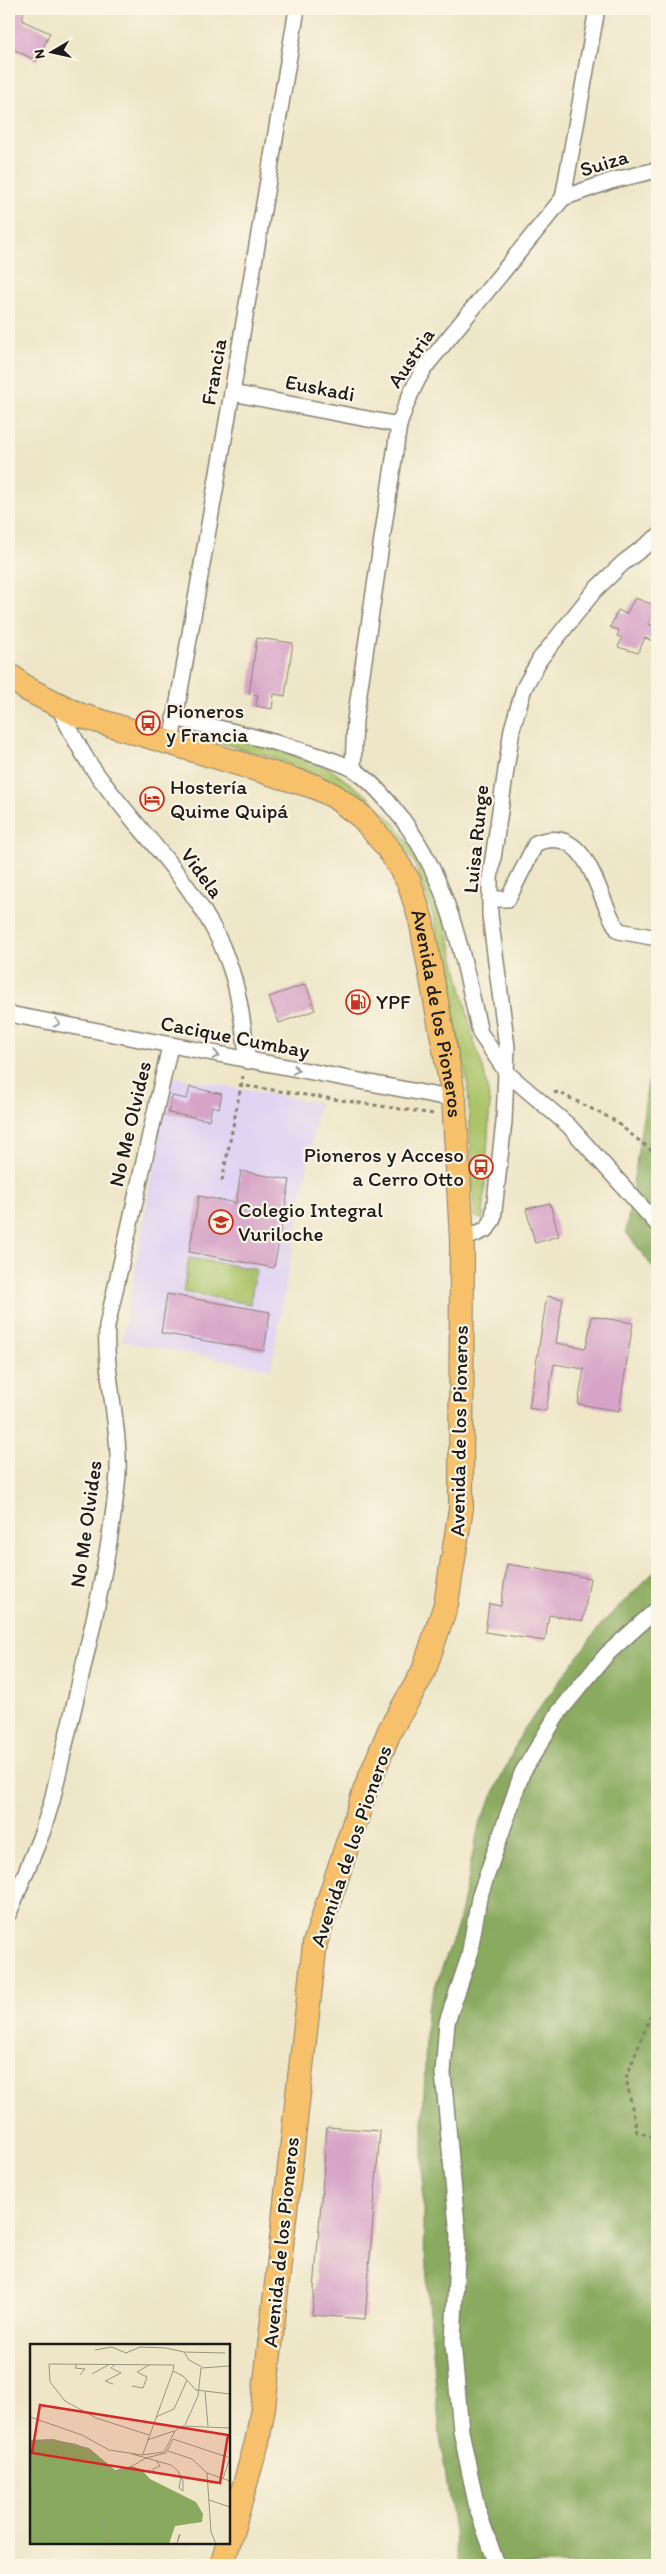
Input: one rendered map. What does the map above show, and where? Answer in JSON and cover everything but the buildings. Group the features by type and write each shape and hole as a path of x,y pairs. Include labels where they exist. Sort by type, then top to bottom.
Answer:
{"main road":[{"name":"Avenida de los Pioneros","path":"9,675 27,689 79,715 322,790 362,817 388,848 409,882 421,920 454,1099 462,1240 461,1508 454,1563 446,1604 423,1673 390,1730 366,1788 315,1944 262,2408 254,2450 230,2536"},
{"name":"Avenida de los Pioneros","path":"222,2565 228,2544"}],"street":[{"name":"Francia","path":"171,742 297,9"},
{"name":"Austria","path":"353,769 355,720 399,425 411,389 426,367 563,198 597,9"},
{"name":"Suiza","path":"563,198 611,181 657,170"},
{"name":"Euskadi","path":"232,392 399,425"},
{"name":"Luisa Runge","path":"462,1240 487,1229 493,1219 504,1122 507,1047 495,960 490,879 512,729 524,688 540,659 595,590 623,563 657,537"},
{"name":"Videla","path":"58,706 90,764 151,840 206,915 228,960 236,989 248,1061"},
{"path":"174,718 271,740 353,769 378,790 404,821 428,858 440,884 457,932 480,1033 507,1073 568,1125 657,1224"},
{"path":"490,899 508,899 536,843 560,839 584,856 592,870 610,919 619,931 657,938"},
{"name":"Cacique Cumbay","path":"9,1014 454,1099"},
{"name":"No Me Olvides","path":"9,1913 42,1833 52,1801 101,1581 118,1484 117,1454 107,1366 107,1326 170,1046"},
{"path":"497,2565 477,2508 460,2422 453,2342 458,2236 443,2073 447,2022 469,1957 479,1898 522,1773 559,1712 607,1654 657,1609"}],"path":[{"path":"222,1181 239,1085 248,1061"},
{"path":"239,1085 434,1114"},
{"path":"536,1096 558,1092 612,1119 657,1155"},
{"path":"657,2000 626,2078 637,2132 657,2138 657,2136"}],"shaded area":[{"name":"Colegio Integral Vuriloche","path":"170,1076 319,1103 271,1369 122,1341"}],"green space":[{"path":"187,726 276,749 329,768 370,798 395,824 429,873 445,920 474,1041 484,1071 490,1104 483,1220 474,1216 468,1087 434,918 414,862 379,819 323,778 274,758 184,733"},
{"path":"657,1075 657,1273 626,1232 648,1082"},
{"path":"189,1258 256,1269 250,1304 183,1292"},
{"path":"657,1569 657,2565 459,2565 440,2437 423,2228 423,2123 427,2008 457,1928 479,1825 522,1732 603,1622"}],"place":[{"name":"Pioneros y Francia","path":"148,723"},
{"name":"Hostería Quime Quipá","path":"152,799"},
{"name":"YPF","path":"358,1002"},
{"name":"Pioneros y Acceso a Cerro Otto","path":"481,1167"},
{"name":"Colegio Integral Vuriloche","path":"221,1222"}]}
